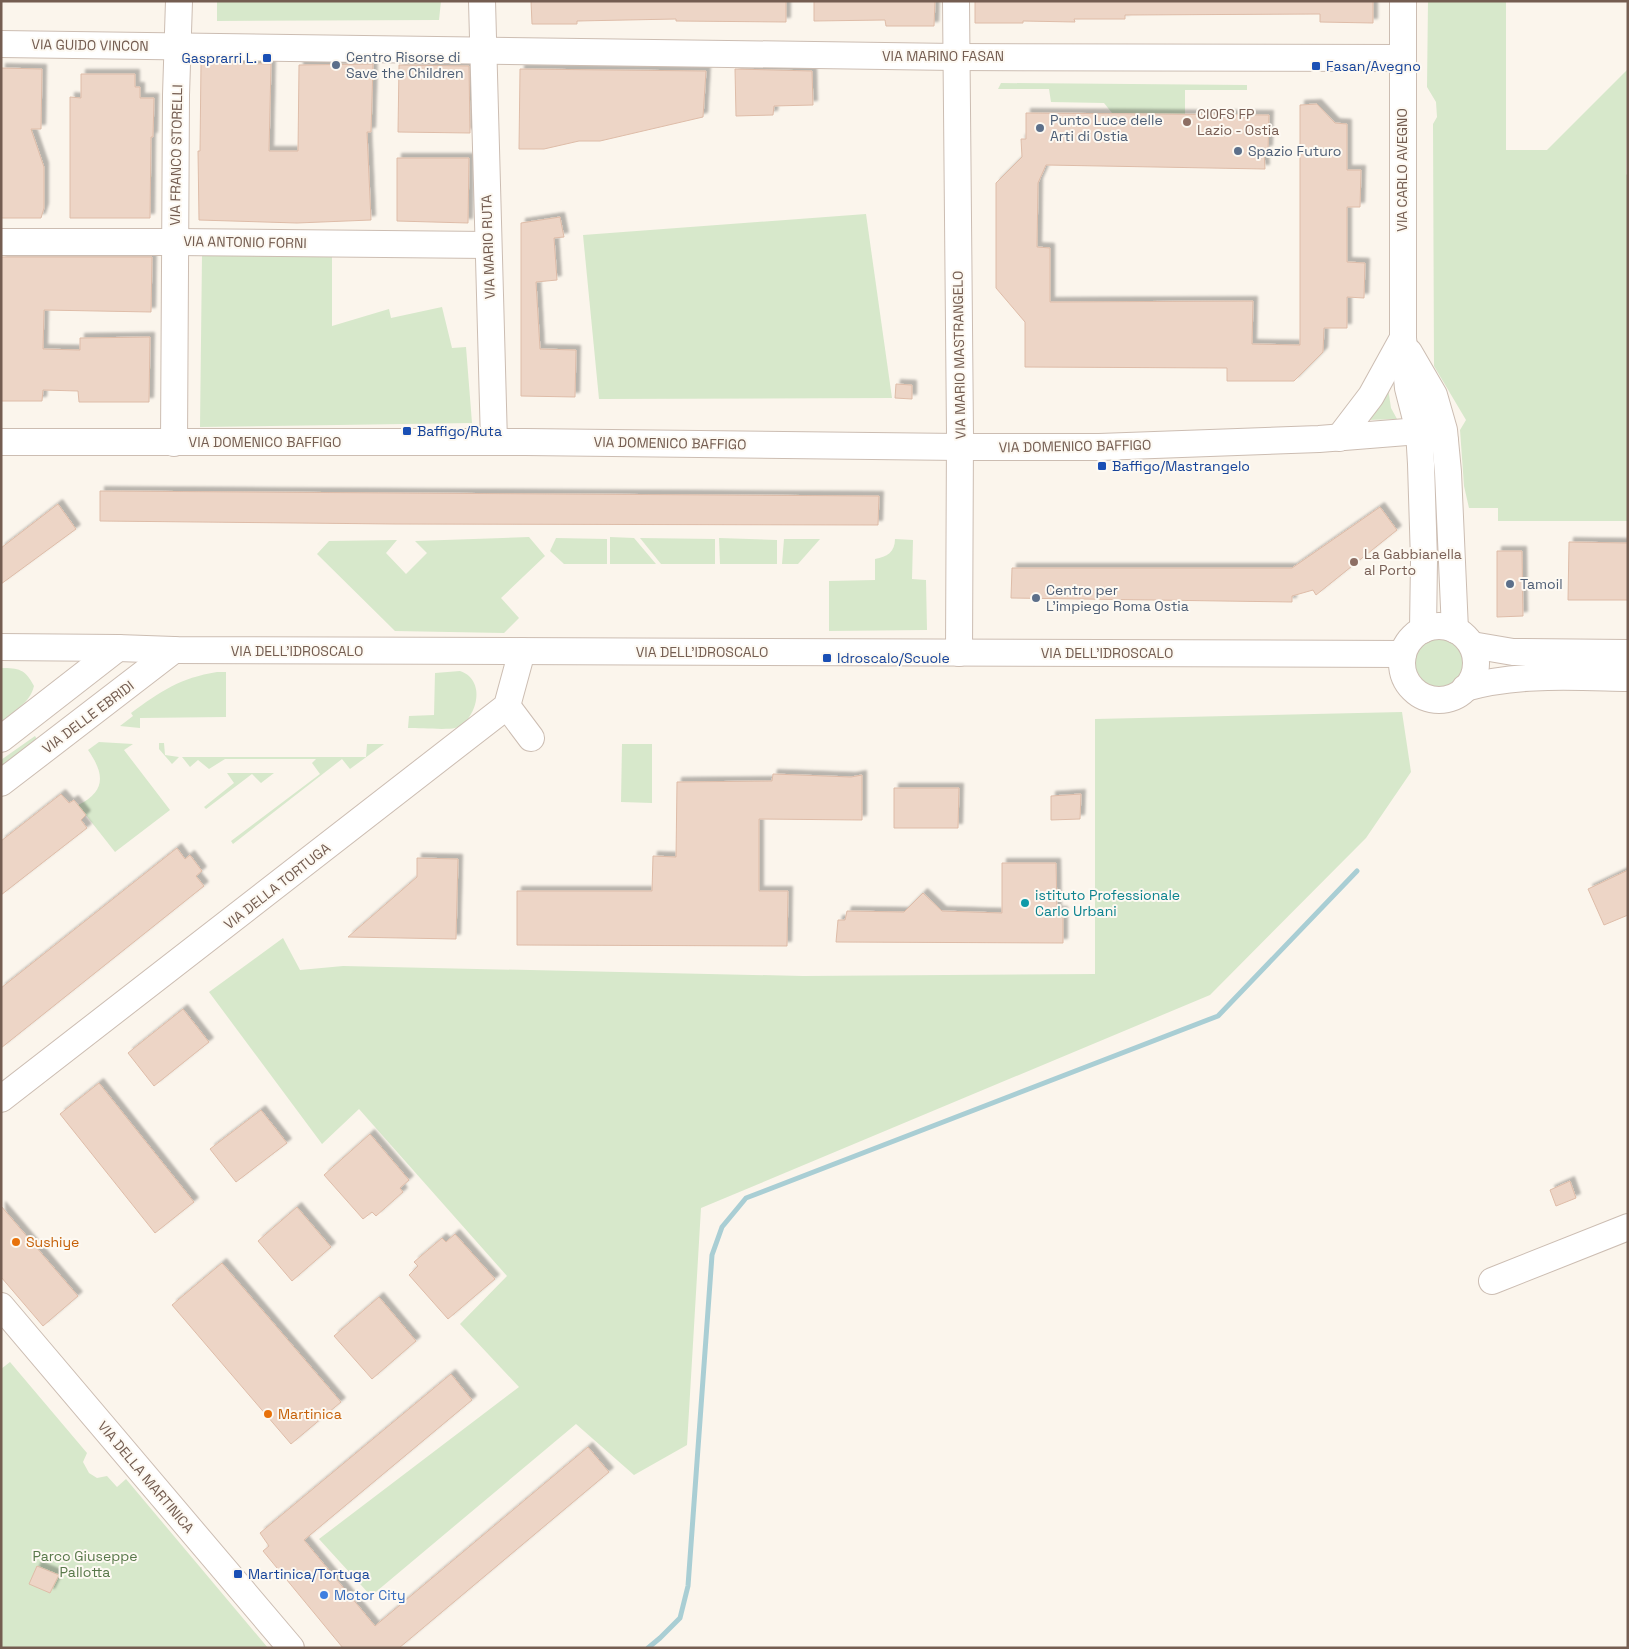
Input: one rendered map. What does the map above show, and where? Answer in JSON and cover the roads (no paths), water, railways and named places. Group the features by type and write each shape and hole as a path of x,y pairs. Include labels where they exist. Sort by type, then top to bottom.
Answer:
{"street":[{"name":"VIA FRANCO STORELLI","path":"174,443 176,95 179,1"},
{"name":"VIA MARIO RUTA","path":"482,1 494,442"},
{"name":"VIA MARIO MASTRANGELO","path":"956,1 960,447 959,653"},
{"name":"VIA CARLO AVEGNO","path":"1403,1 1403,338 1408,388 1419,432 1424,513 1423,630"},
{"name":"VIA GUIDO VINCON","path":"1,44 483,51"},
{"name":"VIA MARINO FASAN","path":"483,51 956,57 1402,58"},
{"name":"VIA ANTONIO FORNI","path":"1,242 488,245"},
{"name":"VIA CARLO AVEGNO","path":"1403,338 1411,358 1436,400 1442,419 1446,441 1463,638"},
{"path":"1338,438 1371,396 1403,338"},
{"name":"VIA DOMENICO BAFFIGO","path":"1,442 494,442 1100,447 1338,438 1419,432"},
{"path":"1419,432 1446,441"},
{"path":"1628,653 1513,652 1463,638 1441,626 1428,627 1410,640 1403,654 1402,662 1405,678 1413,690 1427,698 1441,700 1453,697 1466,688 1512,678 1628,678"},
{"path":"1463,638 1475,655 1476,666 1473,678 1466,688"},
{"name":"VIA DELL'IDROSCALO","path":"1,647 174,650 1403,654"},
{"path":"1,739 118,648"},
{"name":"VIA DELLE EBRIDI","path":"1,783 174,650"},
{"path":"522,651 507,706 530,738"},
{"name":"VIA DELLA TORTUGA","path":"1,1099 507,706"},
{"path":"40,708 63,736"},
{"path":"1492,1281 1628,1227"},
{"name":"VIA DELLA MARTINICA","path":"1,1306 291,1648"}],"waterway":[{"path":"648,1648 680,1618 688,1586 712,1255 722,1227 746,1198 1218,1016 1357,871"}],"place":[{"name":"Gasprarri L.","path":"267,58"},
{"name":"Centro Risorse di Save the Children","path":"336,65"},
{"name":"Fasan/Avegno","path":"1316,66"},
{"name":"CIOFS FP Lazio - Ostia","path":"1187,122"},
{"name":"Punto Luce delle Arti di Ostia","path":"1040,128"},
{"name":"Spazio Futuro","path":"1238,151"},
{"name":"Baffigo/Ruta","path":"407,431"},
{"name":"Baffigo/Mastrangelo","path":"1102,466"},
{"name":"La Gabbianella al Porto","path":"1354,562"},
{"name":"Tamoil","path":"1510,584"},
{"name":"Centro per L'impiego Roma Ostia","path":"1036,598"},
{"name":"Idroscalo/Scuole","path":"827,658"},
{"name":"istituto Professionale Carlo Urbani","path":"1025,903"},
{"name":"Sushiye","path":"16,1242"},
{"name":"Martinica","path":"268,1414"},
{"name":"Martinica/Tortuga","path":"238,1574"},
{"name":"Motor City","path":"324,1595"}],"park label":[{"name":"Parco Giuseppe Pallotta","path":"85,1564"}]}
